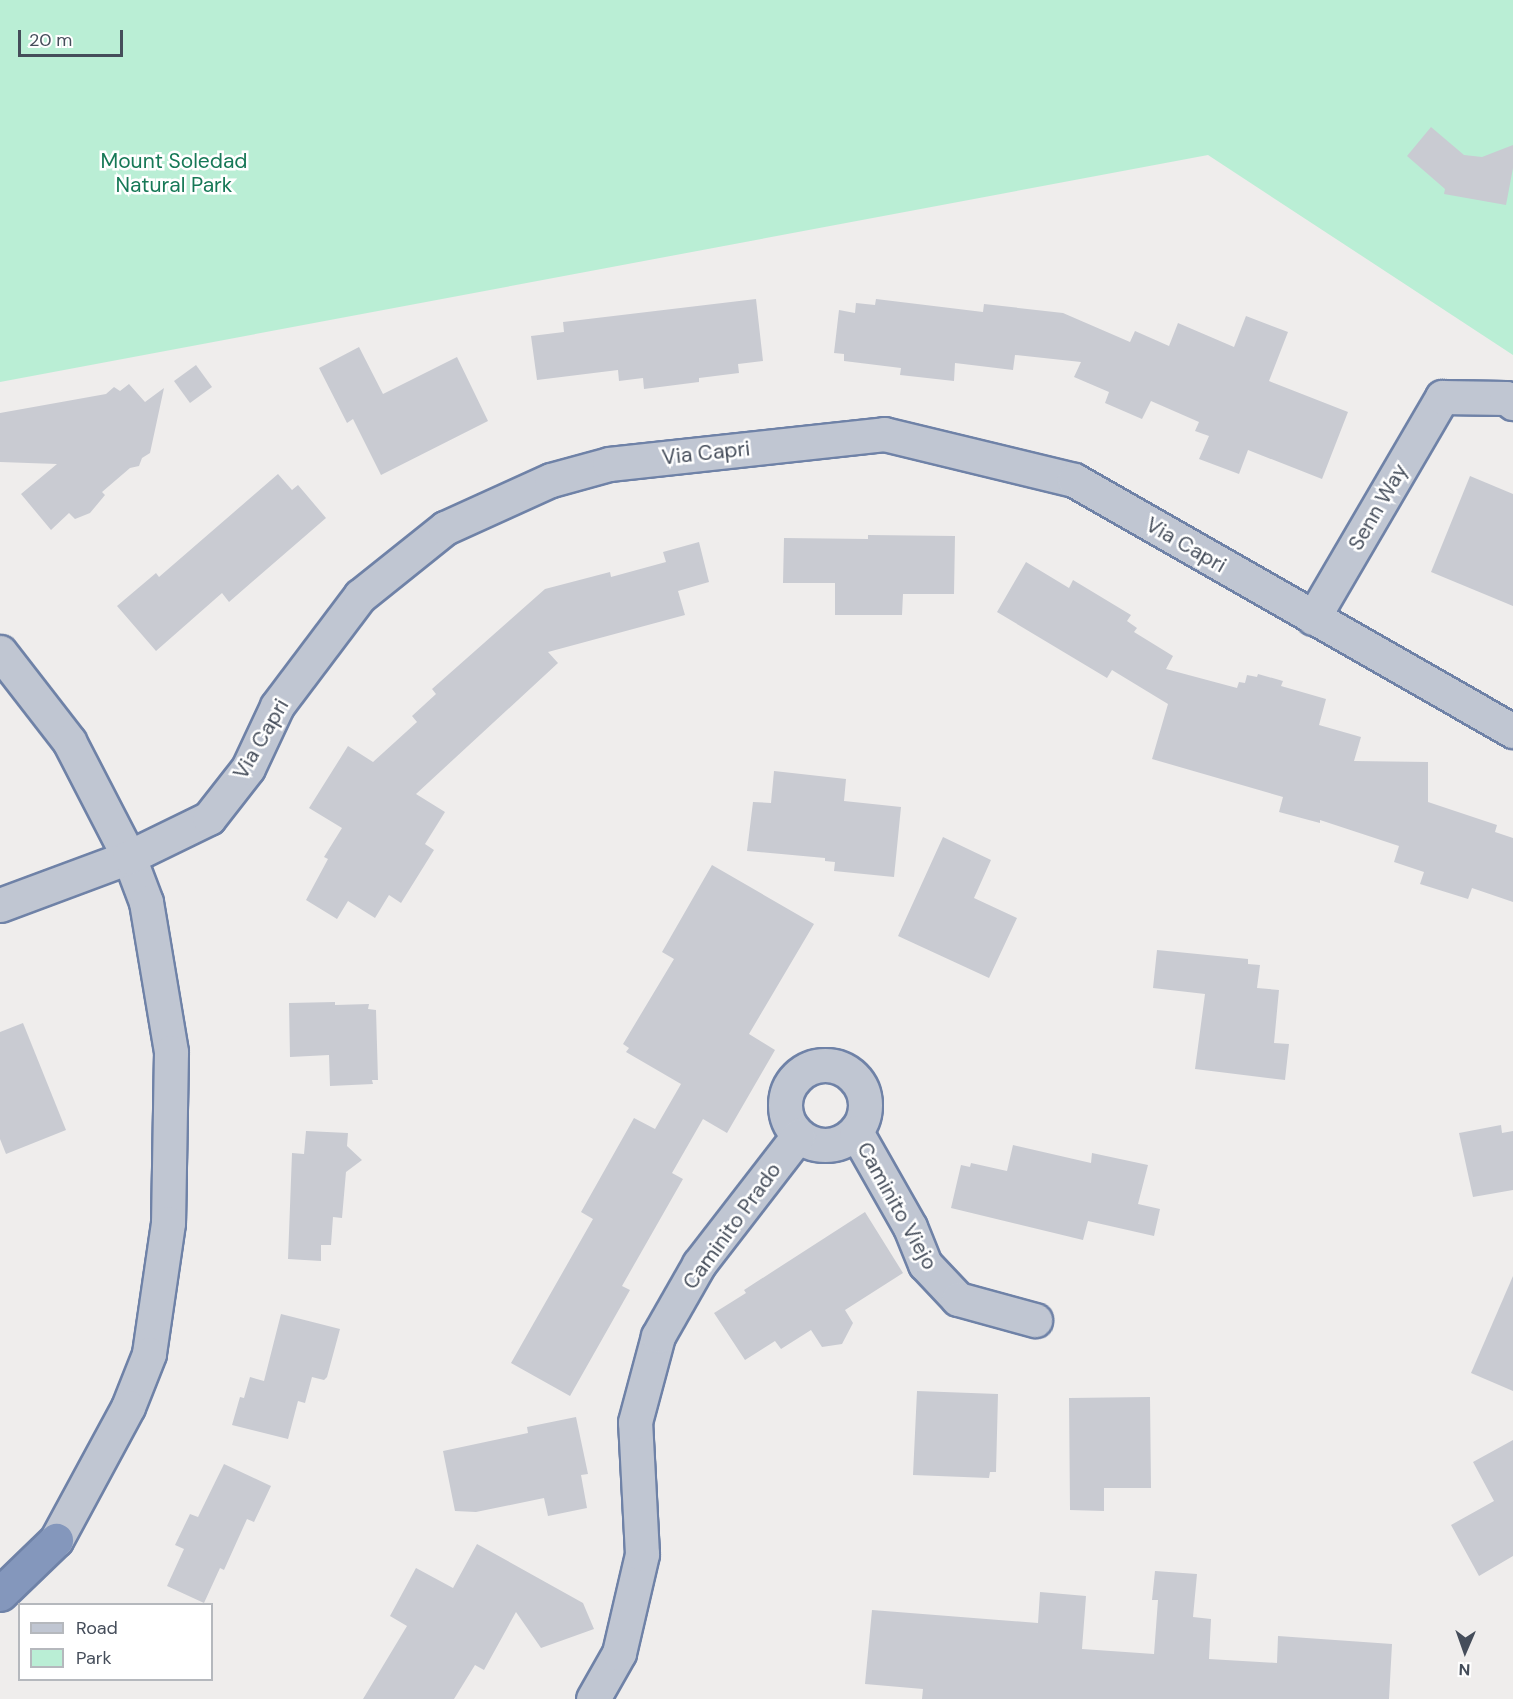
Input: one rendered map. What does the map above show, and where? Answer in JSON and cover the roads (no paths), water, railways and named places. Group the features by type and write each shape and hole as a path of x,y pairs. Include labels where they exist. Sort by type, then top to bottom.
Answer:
{"highway":[{"path":"0,1594 56,1540"}],"street":[{"name":"Senn Way","path":"1314,618 1442,397 1506,398 1513,403"},
{"name":"Via Capri","path":"0,905 129,857 209,818 248,768 276,706 360,596 445,528 551,480 609,464 884,434 1074,480 1513,731"},
{"path":"0,652 69,741 129,857 146,902 171,1052 168,1223 149,1354 128,1407 56,1540"},
{"path":"830,1065 852,1075 865,1097 866,1110 856,1132 846,1140 827,1146 808,1143 798,1136 785,1114 788,1089 795,1078 805,1071 830,1065"},
{"name":"Caminito Viejo","path":"856,1132 909,1227 926,1264 958,1299 1035,1320"},
{"name":"Caminito Prado","path":"592,1699 619,1653 642,1554 635,1422 658,1336 699,1264 798,1136"}],"park label":[{"name":"Mount Soledad Natural Park","path":"174,173"}]}
